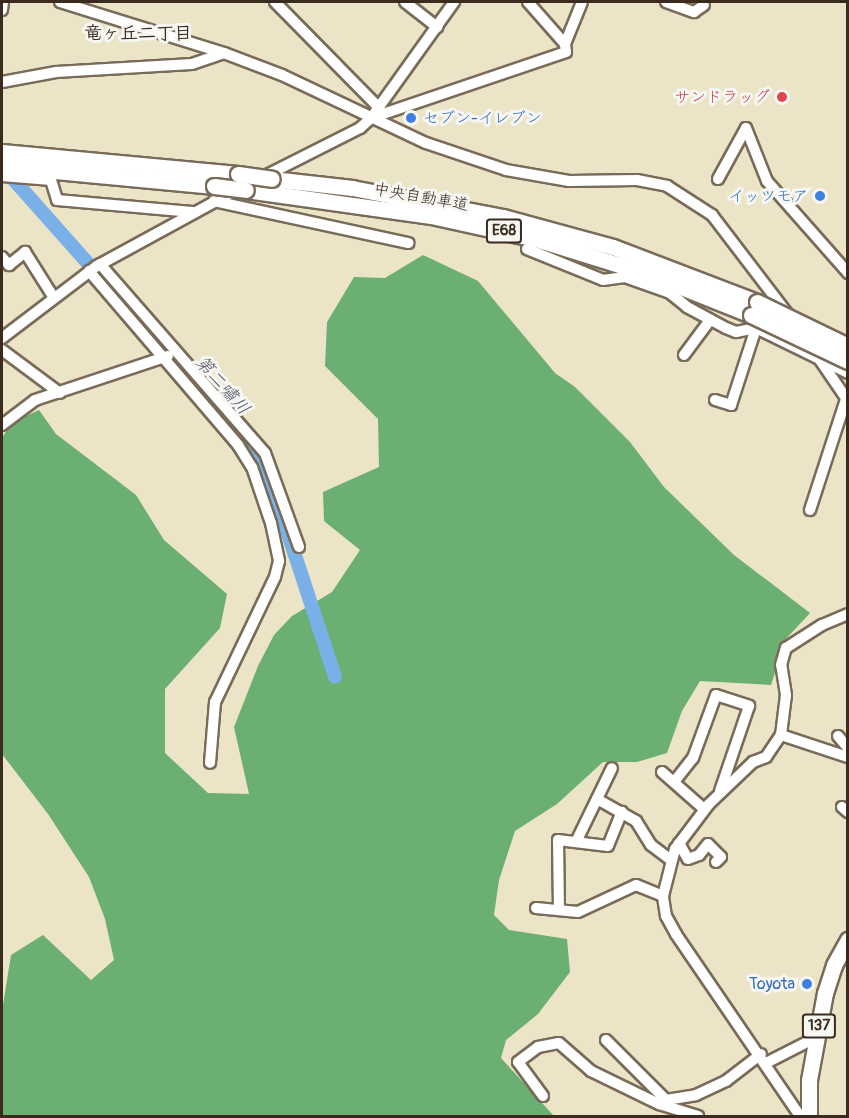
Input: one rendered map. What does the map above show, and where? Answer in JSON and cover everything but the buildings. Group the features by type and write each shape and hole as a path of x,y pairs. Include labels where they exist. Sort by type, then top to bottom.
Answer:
{"highway":[{"name":"中央自動車道","path":"2,152 238,174 351,188 503,216 613,247 754,315 842,364"},
{"name":"中央自動車道","path":"2,166 214,194 246,190 431,216 537,239 651,275 754,315 848,346"},
{"name":"137","path":"809,1116 809,1080 828,979 848,940"}],"street":[{"path":"2,10 3,2"},
{"path":"67,2 224,53 282,75 426,143 506,170 569,181 651,182 685,195 725,230 847,400 810,510"},
{"path":"275,2 379,108"},
{"path":"405,2 437,27"},
{"path":"2,338 95,267 192,212 214,194 360,128 379,108 454,2"},
{"path":"528,2 565,44"},
{"path":"371,118 566,52 565,44 582,2"},
{"path":"666,2 694,12 704,5"},
{"path":"2,82 56,72 192,64 214,60 224,53"},
{"path":"718,179 747,128 768,181 848,273"},
{"path":"2,176 51,180 57,200 192,212"},
{"path":"214,194 410,243"},
{"path":"527,249 603,280 626,277 670,292 710,320 736,332 754,315"},
{"path":"2,257 9,265 25,252 54,298"},
{"path":"95,267 171,355 238,444 252,467 279,561 275,577 215,702 210,763"},
{"path":"95,267 171,355 266,453 299,547"},
{"path":"754,315 819,358 842,364 848,373"},
{"path":"715,400 731,405 754,315"},
{"path":"684,355 710,320"},
{"path":"2,350 60,393"},
{"path":"2,425 35,400 171,355"},
{"path":"842,364 848,380"},
{"path":"800,1116 763,1058 676,934 666,916 663,896 671,860 679,843 719,794 753,762 766,757 781,735 786,695 781,665 786,648 848,614"},
{"path":"674,782 693,758 716,695 749,706 719,794"},
{"path":"781,735 848,757"},
{"path":"838,736 848,748"},
{"path":"576,842 612,768"},
{"path":"662,772 705,809"},
{"path":"597,799 636,821 658,853 671,860"},
{"path":"559,910 558,840 608,846 622,812"},
{"path":"679,843 688,859 699,855 708,844 721,857 716,862"},
{"path":"536,909 578,912 636,885 663,896"},
{"path":"606,1040 666,1100 696,1095 726,1081 763,1058 817,1037"},
{"path":"543,1096 518,1062 538,1047 559,1042 591,1071 659,1104 698,1116"}],"green space":[{"path":"423,255 478,281 555,373 575,387 630,442 664,487 734,555 810,613 785,640 771,685 700,681 682,711 667,753 637,762 603,762 557,804 515,831 499,880 494,915 509,930 567,939 570,972 538,1014 506,1040 501,1058 554,1116 2,1116 2,1011 11,955 43,935 91,980 114,960 105,919 89,877 48,814 2,754 2,438 11,423 39,410 56,434 136,495 164,540 227,594 220,628 165,689 165,753 208,793 249,794 234,727 258,666 274,635 292,616 332,592 360,550 324,521 323,492 379,467 378,419 325,366 327,322 354,277 385,278"}],"waterway":[{"name":"第二嘯川","path":"6,171 101,278"},
{"name":"第二嘯川","path":"139,322 180,363"},
{"name":"第二嘯川","path":"222,412 253,448 270,479 335,677"}],"place":[{"name":"サンドラッグ","path":"782,97"},
{"name":"セブン-イレブン","path":"411,118"},
{"name":"イッツモア","path":"820,196"},
{"name":"Toyota","path":"807,984"}],"district":[{"name":"竜ヶ丘二丁目","path":"138,34"}]}
